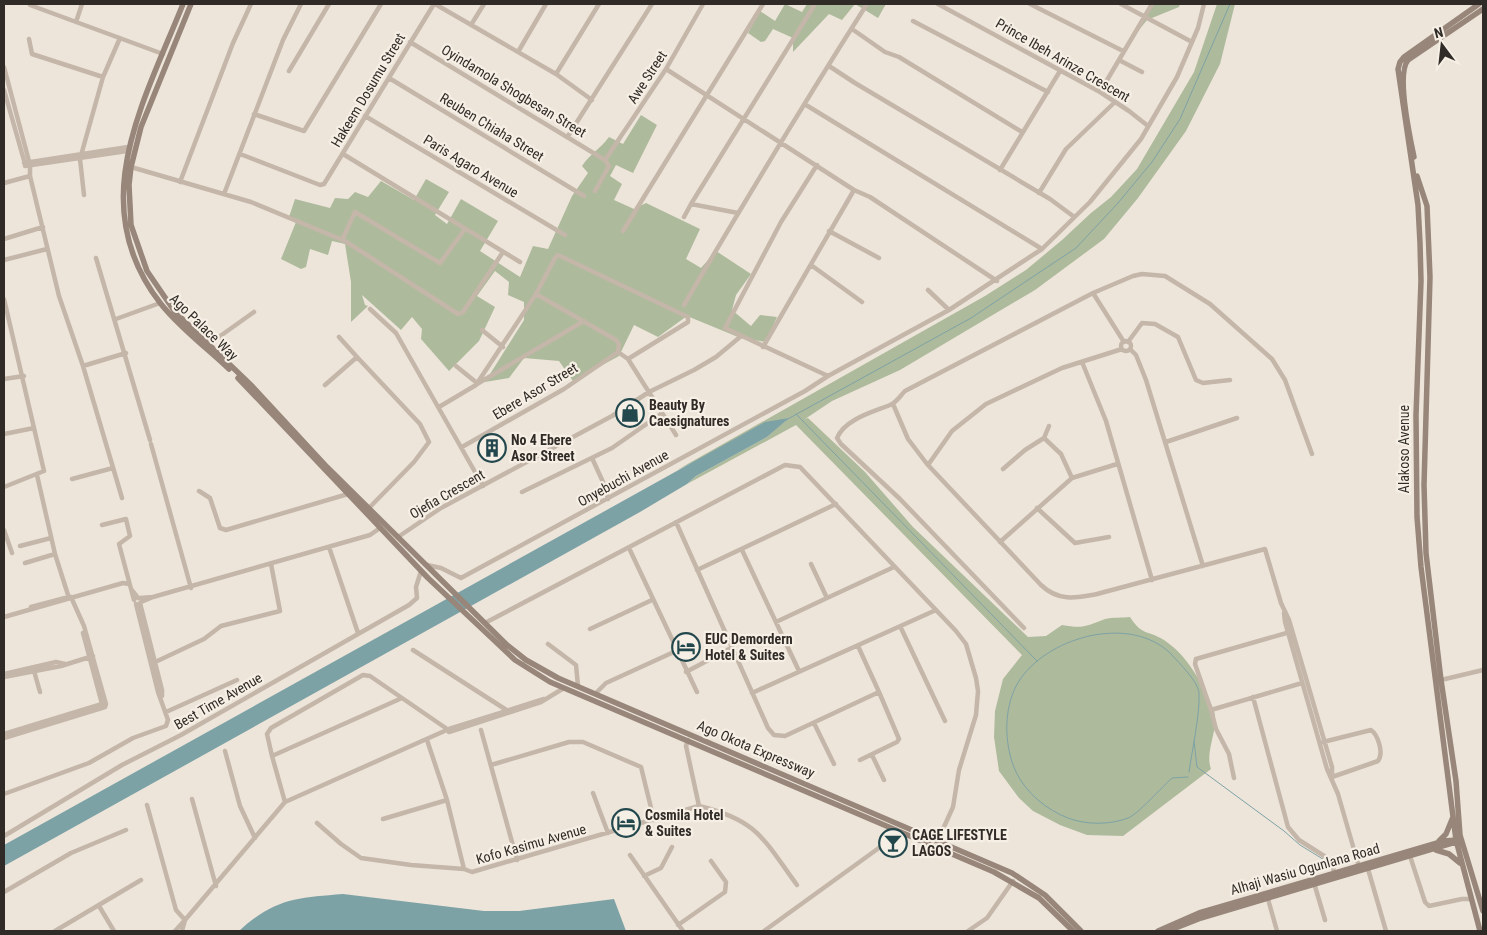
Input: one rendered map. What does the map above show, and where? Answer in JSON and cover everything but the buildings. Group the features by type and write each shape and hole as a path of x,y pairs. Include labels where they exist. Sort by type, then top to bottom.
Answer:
{"main road":[{"name":"Ago Palace Way","path":"183,4 128,149 122,186 124,220 140,270 160,303 242,382 428,578"},
{"name":"Ago Palace Way","path":"191,4 141,127 130,167 128,185 131,225 147,271 175,312 209,344 434,572"},
{"name":"Alakoso Avenue","path":"1480,4 1400,62 1398,76 1418,205 1421,281 1416,415 1418,465 1417,517 1421,567 1453,817 1458,839 1483,911"},
{"name":"Alakoso Avenue","path":"1480,926 1461,863 1458,839 1456,781 1441,680 1426,553 1425,464 1430,277 1426,204 1416,174 1405,97 1404,67 1408,60 1483,8"},
{"path":"1418,205 1426,204"},
{"path":"1418,363 1427,362"},
{"path":"1418,465 1425,464"},
{"name":"Ago Okota Expressway","path":"434,572 485,623 491,634 525,668 564,688 1013,882 1040,898 1073,931"},
{"name":"Ago Okota Expressway","path":"428,578 471,619 526,660 578,686 1012,873 1035,887 1054,902 1080,931"},
{"path":"1453,817 1446,834 1432,847 1446,852 1461,863"},
{"name":"Alhaji Wasiu Ogunlana Road","path":"1158,931 1199,913 1314,882 1458,839"},
{"name":"Alhaji Wasiu Ogunlana Road","path":"1168,931 1190,921 1268,899 1334,873 1360,868 1368,869 1432,847"},
{"path":"1477,894 1483,908"}],"street":[{"path":"76,22 82,4"},
{"path":"180,182 250,5 244,4"},
{"path":"224,194 283,40 301,4"},
{"path":"289,71 329,4"},
{"path":"254,114 304,131 381,4"},
{"path":"435,4 556,74 592,100"},
{"name":"Hakeem Dosumu Street","path":"240,154 320,185 324,184 435,4"},
{"path":"471,25 484,4"},
{"path":"518,52 546,4"},
{"path":"556,74 599,4"},
{"path":"568,136 652,4"},
{"name":"Awe Street","path":"605,160 666,69 703,4"},
{"path":"623,231 706,93 764,4"},
{"path":"684,217 815,4"},
{"path":"684,305 738,213 867,4"},
{"name":"Prince Ibeh Arinze Crescent","path":"938,4 1100,92 1148,126"},
{"path":"1030,4 1123,51"},
{"path":"1121,4 1143,17 1168,27 1192,42"},
{"path":"1100,92 1152,4"},
{"name":"Onyebuchi Avenue","path":"427,565 441,568 461,578 805,391 828,376 949,310 996,281 1042,249 1073,216 1090,202 1140,139 1170,89 1192,42 1204,4"},
{"path":"30,5 163,54"},
{"path":"913,21 1048,92"},
{"path":"852,29 885,52 1022,132"},
{"path":"84,195 81,157 90,118 103,77 120,38"},
{"path":"28,39 32,54 103,77"},
{"name":"Oyindamola Shogbesan Street","path":"410,42 605,160"},
{"path":"1120,60 1142,72"},
{"path":"829,66 1061,206 1073,216"},
{"path":"4,67 59,296 83,366 122,498"},
{"path":"666,69 745,118 854,190 870,197 996,281"},
{"path":"1000,170 1060,71"},
{"name":"Reuben Chiaha Street","path":"389,78 584,196"},
{"path":"4,90 28,165"},
{"path":"1039,193 1066,149 1115,102"},
{"path":"806,105 1042,249"},
{"name":"Paris Agaro Avenue","path":"365,116 565,235"},
{"path":"28,165 128,149"},
{"path":"343,154 520,262"},
{"path":"595,191 609,166 605,160"},
{"path":"817,165 781,222 725,327 726,330 739,338 828,376"},
{"path":"130,167 224,194 342,240 458,314 463,312 503,252"},
{"path":"4,183 30,176"},
{"path":"763,347 854,190"},
{"path":"692,204 738,213"},
{"path":"342,240 355,212 440,263 465,229"},
{"path":"4,239 43,227"},
{"path":"829,231 879,258"},
{"path":"4,260 47,249"},
{"path":"476,384 503,347 558,255 688,317 688,322 628,359"},
{"path":"96,258 126,353 191,588"},
{"path":"812,265 862,302"},
{"path":"1024,628 900,499 838,440 839,431 876,409 893,404 905,392 1093,292 1142,274 1165,276 1210,304 1258,344 1278,366 1293,400 1312,454"},
{"path":"928,290 949,310"},
{"path":"1093,292 1130,349 1136,355 1166,442 1203,566"},
{"path":"536,294 616,340 619,344 618,352 628,359 649,392 660,414 676,436"},
{"path":"4,299 6,316 24,376 44,471 4,487"},
{"path":"116,319 160,303"},
{"path":"370,309 394,330 418,376 439,407 483,486"},
{"path":"209,344 254,312"},
{"path":"439,407 584,321"},
{"path":"1122,349 1142,323 1155,324 1181,341 1196,380 1203,383 1230,380"},
{"path":"482,330 503,347"},
{"path":"339,337 420,424 429,442 414,462 369,508"},
{"name":"Ojefia Crescent","path":"398,537 441,508 612,416 649,392 694,370 739,338"},
{"path":"928,465 952,431 978,409 1003,394 1082,362 1122,349 1126,351 1130,349"},
{"name":"Ebere Asor Street","path":"462,447 564,389 618,352"},
{"path":"83,366 126,353"},
{"path":"325,385 357,356"},
{"path":"1082,362 1106,422 1152,580"},
{"path":"456,366 476,384"},
{"path":"4,379 24,376"},
{"path":"893,404 908,439 928,465 1045,589 1061,598 1074,598 1152,580 1265,549 1322,742 1332,767 1332,777 1360,868"},
{"path":"522,492 612,448 660,414"},
{"path":"1166,442 1237,418"},
{"path":"1003,469 1025,450 1044,438 1049,426"},
{"path":"4,434 34,428"},
{"path":"1044,438 1061,454 1072,478"},
{"path":"592,458 603,482 608,499"},
{"path":"1000,542 1072,478 1117,464"},
{"path":"485,623 785,465 800,467 966,644 978,691 976,715 959,770 953,807 938,840"},
{"path":"72,479 113,468"},
{"path":"4,738 81,714 106,704 81,622 55,554 37,475"},
{"path":"199,491 210,498 220,528 226,530 348,494"},
{"path":"698,570 836,504"},
{"path":"1038,508 1075,543 1109,537"},
{"path":"4,794 89,763 133,738 166,726 168,720 138,601 131,590 118,544 130,536 126,519 102,525"},
{"path":"676,522 770,732 774,735 785,736 880,692"},
{"path":"138,601 191,588 370,535 380,528"},
{"path":"4,530 12,553"},
{"path":"20,546 51,538"},
{"path":"329,547 358,633"},
{"path":"629,548 675,649 697,692"},
{"path":"742,550 799,671"},
{"path":"25,562 55,554"},
{"path":"153,663 204,639 221,626 280,611 271,564"},
{"path":"811,564 827,598"},
{"path":"776,622 894,567"},
{"name":"Best Time Avenue","path":"4,836 122,765 194,728 409,605 417,598 416,587 421,571"},
{"path":"4,616 123,583 129,584"},
{"path":"590,630 652,600"},
{"path":"752,692 901,628 936,610"},
{"path":"901,628 945,721"},
{"path":"1234,778 1229,754 1216,729 1195,664 1196,659 1290,633"},
{"path":"596,693 606,683 675,649 688,635"},
{"path":"548,644 576,665 578,686"},
{"path":"858,646 899,738 897,742 860,760"},
{"path":"686,672 731,648"},
{"path":"413,650 508,711"},
{"path":"4,676 65,664 92,656"},
{"path":"4,676 56,662 65,664"},
{"path":"1441,680 1483,670"},
{"path":"34,671 40,692"},
{"path":"285,802 267,734 271,728 363,675 370,676 448,731"},
{"path":"166,712 237,680"},
{"path":"1211,710 1304,682"},
{"path":"175,931 216,886 285,802 448,731 544,699 564,688"},
{"path":"1253,697 1288,827 1299,840 1332,861 1334,873"},
{"path":"272,756 402,698"},
{"path":"814,723 834,764"},
{"path":"4,734 39,726"},
{"path":"481,730 517,860"},
{"path":"1322,742 1371,730 1374,732 1381,751 1378,761 1332,777"},
{"path":"427,740 448,800 464,869"},
{"path":"688,740 686,746 699,806 728,814 749,824 769,844 797,885"},
{"path":"491,765 569,742 583,742 640,767 654,820"},
{"path":"224,752 240,806 255,838"},
{"path":"872,755 884,780"},
{"path":"593,793 608,833"},
{"path":"192,799 216,886"},
{"path":"383,819 448,800"},
{"path":"147,805 176,910 185,920"},
{"name":"Kofo Kasimu Avenue","path":"317,823 361,858 411,865 464,869 472,872 699,806"},
{"path":"4,892 71,853 126,830"},
{"path":"764,931 901,832"},
{"path":"644,876 661,868 672,847"},
{"path":"630,855 683,931"},
{"path":"1410,856 1425,902 1429,906 1462,898 1471,899"},
{"path":"678,925 724,892 726,882 711,861"},
{"path":"1368,869 1386,931"},
{"path":"56,931 141,880"},
{"path":"968,931 987,918 1013,882"},
{"path":"1314,882 1325,920"},
{"path":"1268,899 1277,931"},
{"path":"99,906 114,931"},
{"path":"1480,926 1483,917"},
{"path":"182,931 185,920"}],"green space":[{"path":"785,4 802,12 807,4 855,4 842,20 829,14 793,52 793,38 773,29 765,41 761,42 748,33 760,11 775,21"},
{"path":"855,4 886,4 878,18"},
{"path":"1154,4 1180,4 1179,7 1147,20 1126,46"},
{"path":"1217,4 1235,4 1220,64 1186,131 1138,198 1104,239 1035,290 900,370 832,401 805,419 808,418 865,472 913,527 1028,637 1046,636 1062,625 1080,627 1108,618 1130,617 1142,630 1173,646 1187,662 1199,680 1215,715 1209,754 1211,769 1123,836 1087,835 1060,825 1033,811 1019,798 999,771 994,737 995,711 1003,679 1022,655 796,425 687,484 696,476 767,437 788,418 677,470 985,296 1026,270 1062,240 1111,197 1137,169 1194,72"},
{"path":"641,115 657,125 633,173 616,165 610,176 622,184 614,200 634,209 646,203 700,229 686,259 701,268 716,251 751,274 736,295 732,310 751,326 760,315 777,317 766,342 738,337 687,316 658,337 634,325 619,356 573,381 559,361 524,358 509,378 485,382 524,320 524,302 508,295 509,282 495,271 477,296 495,307 479,341 449,371 421,339 422,329 412,317 401,330 362,295 365,305 368,306 351,322 351,282 345,244 332,241 328,255 310,249 306,267 301,269 281,259 296,222 289,217 295,199 330,208 335,198 348,199 355,192 368,197 381,181 414,200 426,179 449,192 435,215 447,224 461,199 498,221 480,251 520,277 533,246 548,249 572,196 588,173 582,166 609,137 623,144"}],"water":[{"path":"789,418 767,437 696,476 687,484 640,512 4,866 4,845 765,422"},
{"path":"343,894 484,911 519,911 614,899 626,931 239,931 264,912 287,902"}],"waterway":[{"path":"786,420 971,318 1076,248 1118,203 1152,162 1180,119 1230,4"},
{"path":"796,414 1037,661"},
{"path":"1188,777 1172,778 1137,812 1128,818 1106,823 1090,823 1060,815 1031,794 1020,780 1012,761 1007,737 1007,724 1008,711 1015,688 1021,678 1035,663 1052,651 1072,641 1093,635 1115,633 1135,635 1155,642 1179,662 1198,689 1196,733 1189,772"},
{"path":"1194,741 1197,767 1284,831 1300,845 1326,861"}],"place":[{"name":"Beauty By Caesignatures","path":"630,413"},
{"name":"No 4 Ebere Asor Street","path":"492,448"},
{"name":"EUC Demordern Hotel & Suites","path":"686,647"},
{"name":"Cosmila Hotel & Suites","path":"626,823"},
{"name":"CAGE LIFESTYLE LAGOS","path":"893,843"}]}
